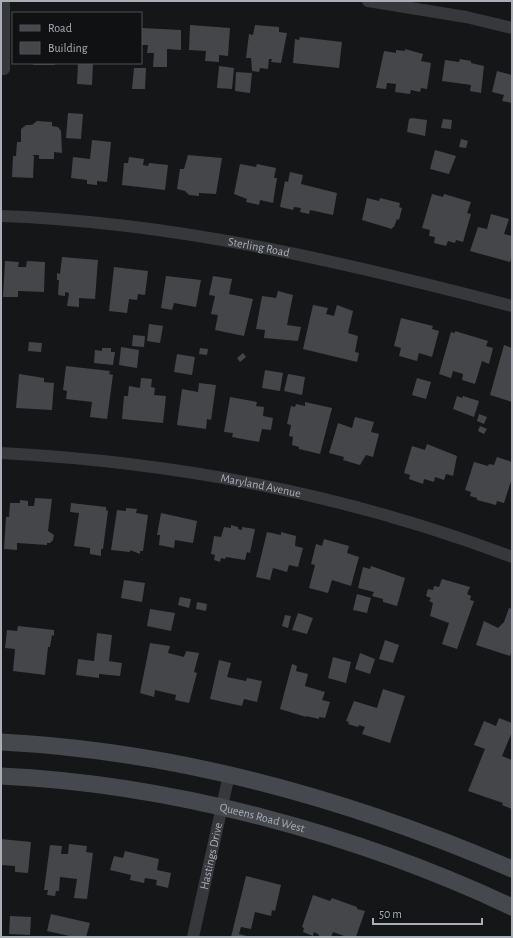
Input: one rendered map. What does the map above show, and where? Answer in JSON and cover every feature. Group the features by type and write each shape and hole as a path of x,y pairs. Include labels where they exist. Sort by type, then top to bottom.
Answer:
{"street":[{"path":"4,1 4,69"},
{"path":"368,1 458,16 512,28"},
{"name":"Sterling Road","path":"1,216 113,225 251,244 393,274 512,306"},
{"name":"Maryland Avenue","path":"1,453 108,461 258,485 392,518 512,557"},
{"path":"1,742 48,745 114,754 229,775 296,791 362,811 449,843 512,869"},
{"name":"Hastings Drive","path":"193,937 229,775"},
{"name":"Queens Road West","path":"1,776 118,789 222,808 271,820 363,848 431,873 512,907"}],"building":[{"path":"190,25 230,28 228,56 219,55 219,62 205,61 206,51 189,50"},
{"path":"255,25 279,27 279,32 287,33 281,63 271,62 272,59 269,59 268,69 260,68 259,72 252,71 251,58 246,58 249,34 253,35"},
{"path":"142,28 181,30 181,50 167,49 167,67 153,67 154,53 147,53 148,45 142,45"},
{"path":"300,37 342,42 339,68 293,63 295,39 299,40"},
{"path":"405,49 423,54 421,61 431,63 427,89 421,88 420,92 411,90 410,94 395,92 396,84 387,83 386,89 376,88 384,51 396,53 396,50 405,51"},
{"path":"460,59 484,66 481,93 470,91 471,85 442,81 445,60 459,62"},
{"path":"33,64 55,64 55,65"},
{"path":"78,64 93,64 92,85 77,84"},
{"path":"219,66 234,68 232,89 217,88"},
{"path":"134,68 146,68 145,89 132,89"},
{"path":"497,71 512,75 512,103 502,101 504,95 492,92"},
{"path":"236,72 252,73 250,93 235,91"},
{"path":"68,113 83,114 81,139 66,138"},
{"path":"409,119 427,120 425,136 407,132"},
{"path":"443,119 452,120 451,129 441,128"},
{"path":"37,121 52,122 52,126 58,127 61,131 62,153 54,152 54,159 39,159 39,155 32,155 34,156 33,178 12,177 13,156 16,156 17,142 21,142 21,129 26,125 32,125"},
{"path":"461,139 468,141 466,148 459,147"},
{"path":"92,140 111,142 107,182 97,181 97,185 87,184 87,180 71,178 73,157 90,159"},
{"path":"435,150 456,156 449,174 430,169"},
{"path":"188,155 222,158 216,194 199,193 199,196 189,195 185,191 177,189 180,169 184,169"},
{"path":"129,157 144,159 143,165 148,166 149,163 168,165 165,190 122,185 124,163 128,163"},
{"path":"240,164 256,167 257,164 276,168 274,178 277,178 273,203 260,200 259,205 246,202 247,199 234,194"},
{"path":"290,172 303,175 301,184 337,193 333,215 310,210 309,214 300,212 301,208 294,207 293,210 280,207 285,181 288,182"},
{"path":"432,194 443,197 444,194 471,202 467,213 471,214 463,242 456,240 455,243 448,241 446,246 434,243 435,237 429,236 430,230 422,228"},
{"path":"367,198 379,201 380,198 400,203 399,207 402,208 399,220 397,219 392,229 362,220"},
{"path":"491,214 509,219 504,234 512,236 512,255 510,262 470,251 478,227 487,229"},
{"path":"62,257 98,260 95,299 79,298 79,307 67,306 69,293 65,292 65,296 58,295 59,280 57,280 57,273 60,274"},
{"path":"5,261 19,262 18,267 26,267 27,261 45,262 44,292 18,291 18,297 3,297"},
{"path":"114,267 148,271 145,295 138,294 137,300 129,299 127,313 109,311"},
{"path":"166,276 201,280 196,307 174,303 172,310 161,308"},
{"path":"213,276 232,279 229,294 253,299 244,336 215,330 218,315 211,314 215,296 209,295"},
{"path":"278,291 293,295 287,325 301,327 298,341 264,338 265,330 256,329 262,296 276,298"},
{"path":"313,305 328,308 326,314 334,316 337,305 353,311 348,333 358,336 355,352 359,353 357,362 303,349"},
{"path":"401,318 433,326 432,329 439,331 432,357 419,353 417,361 399,356 401,348 394,346"},
{"path":"149,324 163,326 160,343 147,341"},
{"path":"455,331 488,341 486,346 493,348 489,364 482,361 475,384 462,380 463,374 453,371 451,378 439,374 451,332 455,333"},
{"path":"133,335 145,336 144,347 132,346"},
{"path":"29,342 42,343 41,352 28,351"},
{"path":"504,345 512,348 512,402 490,395"},
{"path":"121,347 139,350 137,368 119,365"},
{"path":"102,348 111,348 111,352 115,352 113,365 94,363 95,350 102,351"},
{"path":"200,348 208,349 207,355 199,354"},
{"path":"243,353 246,357 240,362 237,358"},
{"path":"177,354 195,357 192,375 174,372"},
{"path":"66,366 110,371 109,374 113,375 107,419 90,417 92,402 66,399 67,391 63,390"},
{"path":"265,370 283,373 280,391 262,388"},
{"path":"19,374 44,378 44,382 54,383 52,410 16,408"},
{"path":"288,374 305,377 302,395 284,391"},
{"path":"141,378 152,379 151,387 155,388 154,395 166,396 163,423 122,419 124,396 128,396 129,386 140,388"},
{"path":"417,378 431,382 426,399 412,395"},
{"path":"199,383 216,385 211,420 207,419 206,429 177,425 182,389 198,392"},
{"path":"457,396 462,398 463,396 479,401 474,417 453,409"},
{"path":"230,397 257,402 256,406 264,407 263,416 273,418 271,430 262,429 259,442 232,437 233,433 224,432"},
{"path":"305,402 332,408 320,454 299,449 299,447 292,445 293,437 289,436 291,425 287,424 291,406 295,407 296,404 305,406"},
{"path":"479,414 487,417 484,424 477,421"},
{"path":"355,417 374,422 371,432 379,434 373,457 366,455 360,465 343,460 344,457 329,453 338,423 352,428"},
{"path":"480,426 487,429 484,434 478,431"},
{"path":"427,444 457,456 453,476 446,474 444,480 435,477 434,482 424,479 423,484 409,479 410,475 404,473 412,446 425,450"},
{"path":"497,457 512,462 512,478 504,503 497,501 496,505 477,500 477,498 470,496 471,492 465,490 474,462 488,466 489,464 494,465"},
{"path":"35,498 52,499 48,531 54,535 53,540 50,543 47,543 47,545 17,543 17,550 4,549 6,517 9,517 10,503 20,503 20,500 28,501 28,506 34,506"},
{"path":"71,503 106,507 106,510 108,511 101,556 90,554 90,548 74,546 79,513 70,512"},
{"path":"126,508 137,509 136,513 148,515 143,551 140,551 140,554 130,550 130,552 111,550 117,510 126,511"},
{"path":"161,513 197,521 193,543 175,540 174,548 159,545 160,535 157,535"},
{"path":"231,525 242,530 242,527 255,529 250,553 247,552 245,560 226,557 225,559 221,558 220,562 214,560 215,555 211,554 214,536 221,537 224,527 231,528"},
{"path":"267,532 281,535 281,532 296,536 295,546 303,548 298,567 289,565 287,572 273,568 270,580 256,577"},
{"path":"324,539 349,546 347,553 359,557 351,586 332,580 328,593 309,588 315,565 311,564 316,544 322,546"},
{"path":"371,566 405,578 397,606 383,602 383,599 372,596 374,592 358,588 363,567 370,569"},
{"path":"442,579 470,587 467,594 471,596 470,600 474,601 457,649 442,644 449,623 430,616 433,603 429,601 431,598 426,596 428,589 433,590 434,586 439,587"},
{"path":"124,580 145,583 142,602 121,598"},
{"path":"357,594 371,598 367,613 353,610"},
{"path":"180,597 191,599 189,608 178,605"},
{"path":"197,602 207,604 206,611 196,609"},
{"path":"509,608 512,609 512,650 510,656 476,645 484,621 498,628 504,622"},
{"path":"150,609 175,613 171,631 147,626"},
{"path":"298,613 313,618 307,634 292,630"},
{"path":"285,615 291,616 288,628 282,626"},
{"path":"18,626 54,630 54,636 52,635 50,647 48,647 45,675 13,671 15,649 5,648 7,630 17,631"},
{"path":"97,633 112,635 109,661 122,663 120,676 99,674 99,678 76,675 78,659 94,661"},
{"path":"385,640 399,645 393,663 379,659"},
{"path":"150,643 170,646 168,653 184,657 186,651 199,653 194,672 197,673 189,703 175,700 176,695 155,690 154,697 140,693"},
{"path":"360,653 375,659 370,674 355,669"},
{"path":"333,657 351,662 346,683 328,678"},
{"path":"219,660 231,663 227,677 246,681 247,678 262,681 257,702 244,699 242,706 210,699"},
{"path":"292,664 297,666 296,671 308,674 305,686 325,692 322,700 330,702 325,718 319,717 319,719 306,717 280,709"},
{"path":"383,689 405,696 390,743 362,734 365,727 359,725 358,727 348,724 349,722 346,721 354,701 377,708"},
{"path":"499,718 512,723 512,732 502,756 512,760 512,809 502,805 503,803 468,791 485,749 474,745 484,721 496,726"},
{"path":"1,839 31,842 28,873 15,872 15,866 1,865"},
{"path":"69,844 87,846 86,852 93,853 87,899 74,898 77,879 60,877 59,891 56,891 55,896 47,895 48,890 44,890 50,845 62,846 61,854 68,854"},
{"path":"125,851 159,859 157,870 171,873 168,888 156,885 157,880 145,878 144,883 130,880 131,875 110,870 114,856 123,858"},
{"path":"246,876 281,885 275,911 272,910 271,916 255,912 251,929 241,927 239,934 250,937 231,937"},
{"path":"313,895 330,901 332,898 365,911 356,937 343,937 344,936 333,932 331,937 320,937 314,932 313,936 303,932 304,928 302,927"},
{"path":"51,914 90,923 86,937 74,937 47,931"},
{"path":"10,916 31,917 30,935 9,934"}]}
